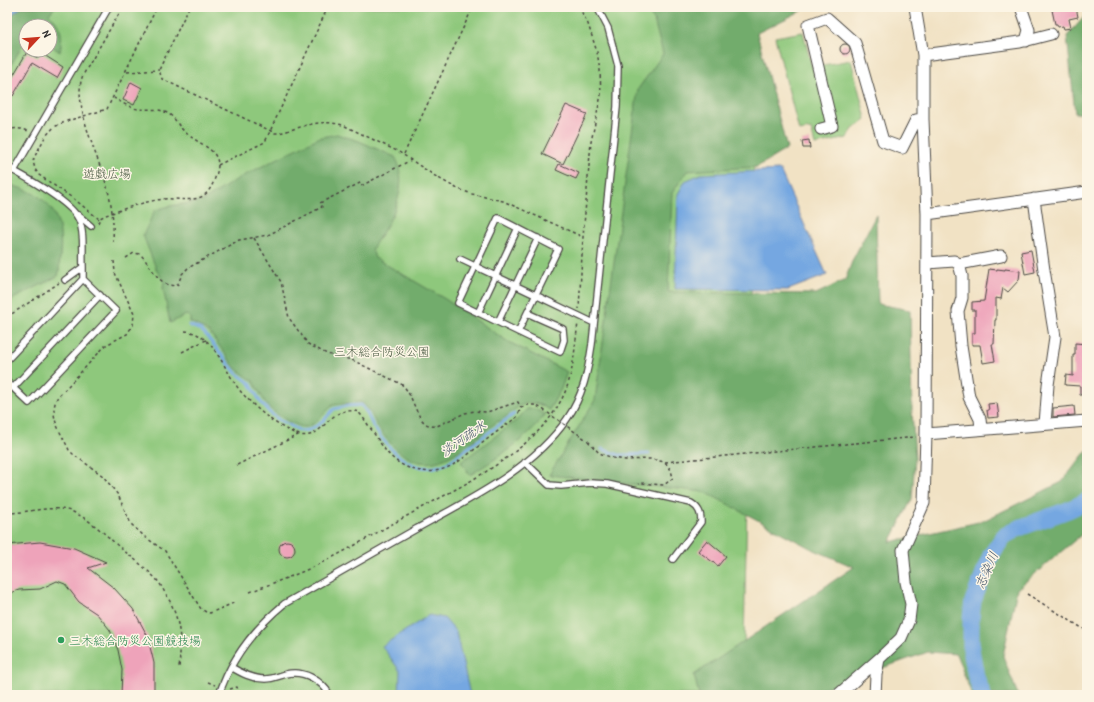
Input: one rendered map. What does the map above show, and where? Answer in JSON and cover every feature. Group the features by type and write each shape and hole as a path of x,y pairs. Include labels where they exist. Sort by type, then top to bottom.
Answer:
{"street":[{"path":"838,695 901,638 909,620 911,604 906,582 903,550 924,503 926,434 927,214 923,55 915,7"},
{"path":"1021,7 1029,30 1026,41"},
{"path":"821,129 832,126 808,25 827,18 855,43 884,141 902,148 916,120 924,119"},
{"path":"923,55 1026,41 1051,34"},
{"path":"927,214 1087,192"},
{"path":"1034,199 1055,337 1048,385 1046,424"},
{"path":"927,264 954,261 959,264 1001,256"},
{"path":"959,264 962,276 962,298 958,311 961,346 968,397 980,419 981,429"},
{"path":"926,434 1086,421"},
{"path":"875,695 876,675 879,659"}],"lane":[{"path":"14,171 109,7"},
{"path":"219,695 240,650 269,616 284,604 489,487 525,462 542,448 567,420 578,399 588,366 617,107 618,66 608,28 596,7"},
{"path":"7,167 60,200 91,226"},
{"path":"7,360 83,279 82,232 79,219 73,211"},
{"path":"518,332 535,295 558,249 498,218 458,303 478,313 560,352 564,340 564,329 527,313"},
{"path":"478,313 518,228"},
{"path":"498,322 538,238"},
{"path":"460,259 594,323"},
{"path":"65,280 83,267"},
{"path":"7,382 29,403 116,311 83,279"},
{"path":"13,388 100,295"},
{"path":"525,462 549,485 561,486 590,483 607,484 691,503 699,511 700,522 673,559"},
{"path":"231,667 249,676 262,679 270,679 292,673 304,675 318,681 324,686 330,695"}],"path":[{"path":"113,242 112,213 106,182 84,116 80,101 80,86 82,79 123,7"},
{"path":"114,98 137,109 165,111 176,119 183,131 213,152 218,165 217,174 206,194 191,200 160,200 112,213 99,219 74,199 39,175 35,169 33,161 34,156 50,130 57,125 107,109 114,98 156,7"},
{"path":"189,7 158,70 162,80 271,131 281,133 320,123 332,122 352,129 404,155 456,188 472,194 503,201 583,237"},
{"path":"218,165 265,142 328,7"},
{"path":"404,155 472,7"},
{"path":"250,592 315,566 473,479 530,439 555,412 566,391 574,363 579,316 583,237 591,142 601,95 600,70 597,52 590,30 579,7"},
{"path":"126,72 158,70"},
{"path":"7,130 14,128 24,129 43,140"},
{"path":"126,258 134,253 140,254 158,277 166,284 174,286 178,284 182,274 188,268 239,240 268,235 322,207 320,203 360,183 361,186 410,160"},
{"path":"254,238 281,282 289,318 304,340 326,354 352,360 401,384 408,390 420,417 426,424 433,427 465,413 475,411 487,412 518,402 521,408"},
{"path":"114,261 115,273 134,314 133,325 127,334 106,345 57,398 53,408 54,419 69,450 103,476 118,495 131,524 141,535 164,551 201,609 210,613 236,602"},
{"path":"7,317 65,280"},
{"path":"185,330 199,334 206,340 218,355 233,381 244,395 272,422 298,435 306,436 316,433 338,414 356,411 361,414 383,448 394,460 415,471 431,472 444,469 456,463 517,417 521,408 534,405 541,408 588,441 599,453 613,458 626,460 650,459 665,462 920,437 926,434"},
{"path":"182,352 206,340"},
{"path":"237,465 298,435"},
{"path":"632,489 641,483 664,484 673,478 671,470 665,462"},
{"path":"7,513 56,509 73,512 90,522 142,565 157,580 168,598 178,621 181,650 179,667"},
{"path":"1027,594 1087,631"},
{"path":"208,682 216,686"},
{"path":"228,690 237,686 240,695"}],"green space":[{"name":"三木総合防災公園","path":"7,7 757,7 743,695 7,695"},
{"path":"22,7 55,7 49,14 53,18 18,18 18,53 7,72 7,18"},
{"path":"643,7 809,7 757,33 787,149 757,167 687,171 672,193 668,292 816,294 845,280 853,259 876,215 878,304 910,310 912,410 915,458 912,499 890,542 983,521 1062,482 1087,450 1087,530 1017,589 1003,656 1018,695 972,695 956,654 928,652 805,695 699,695 694,675 854,567 810,548 705,492 549,475 595,400 638,89 663,54 654,20"},
{"path":"1085,7 1087,7 1087,114 1075,113 1067,36 1086,15"},
{"path":"58,25 61,36 60,52 58,51"},
{"path":"803,32 812,67 851,60 866,119 853,129 847,138 815,145 811,129 799,131 775,37"},
{"path":"337,134 359,141 395,157 400,169 401,182 399,196 391,218 372,249 375,258 445,299 507,341 567,372 561,389 549,410 534,403 522,405 499,422 498,421 467,446 452,455 438,461 424,463 410,458 395,448 379,429 366,407 360,402 333,405 316,422 308,427 302,427 289,422 268,407 253,381 236,369 210,333 190,322 190,317 186,315 170,323 163,288 164,281 157,271 143,235 155,210 203,201 239,178 318,138"},
{"path":"9,185 35,194 45,201 52,209 57,219 61,243 58,276 15,298 7,304 7,186"},
{"path":"527,409 535,409 545,415 529,433 501,455 470,475 461,462 518,419"}],"water":[{"path":"7,7 22,7 7,18"},
{"path":"780,170 827,275 788,290 675,289 678,194 685,181 701,174"},
{"path":"429,615 444,618 456,632 470,695 399,695 400,671 382,646"}],"building":[{"path":"1076,7 1078,17 1069,19 1071,28 1064,29 1063,26 1058,27 1057,24 1055,24 1052,10"},
{"path":"845,44 850,49 845,54 840,49"},
{"path":"23,58 49,58 63,67 57,78 32,63 13,96 7,92 7,86"},
{"path":"131,82 142,88 134,105 123,100"},
{"path":"566,105 587,114 563,164 542,154"},
{"path":"809,140 810,148 803,148 802,141"},
{"path":"559,164 579,173 576,179 556,170"},
{"path":"1031,250 1035,272 1025,274 1021,252"},
{"path":"989,269 1020,271 1019,280 1008,292 1003,288 1001,299 996,298 994,344 992,344 995,361 983,363 980,345 972,345 972,333 975,333 975,310 972,310 972,302 984,301"},
{"path":"1075,343 1087,344 1087,395 1080,395 1080,386 1065,385 1066,375 1073,376 1073,355 1075,355"},
{"path":"997,403 999,417 988,418 988,404"},
{"path":"1074,406 1075,415 1053,417 1053,408"},
{"path":"707,540 726,556 718,566 698,551"},
{"path":"287,541 294,546 295,549 290,556 287,557 280,552 279,549 284,542"},
{"path":"40,542 74,548 106,562 88,568 114,588 133,609 147,635 154,663 154,695 121,695 122,670 118,650 110,630 97,614 79,602 65,584 57,581 40,589 19,590 7,594 7,545"}],"waterway":[{"name":"淡河疏水","path":"189,325 201,330 205,334 236,373 250,383 260,401 269,412 279,420 301,431 309,430 321,423 334,409 361,405 375,429 389,447 398,455 416,466 427,468 449,462 514,414"},
{"name":"淡河疏水","path":"602,449 619,455 649,454"},
{"name":"志染川","path":"983,695 976,677 971,649 971,618 973,601 991,555 1004,536 1019,528 1068,510 1087,501"}],"place":[{"name":"三木総合防災公園競技場","path":"61,640"}],"park label":[{"name":"遊戯広場","path":"107,173"}]}
